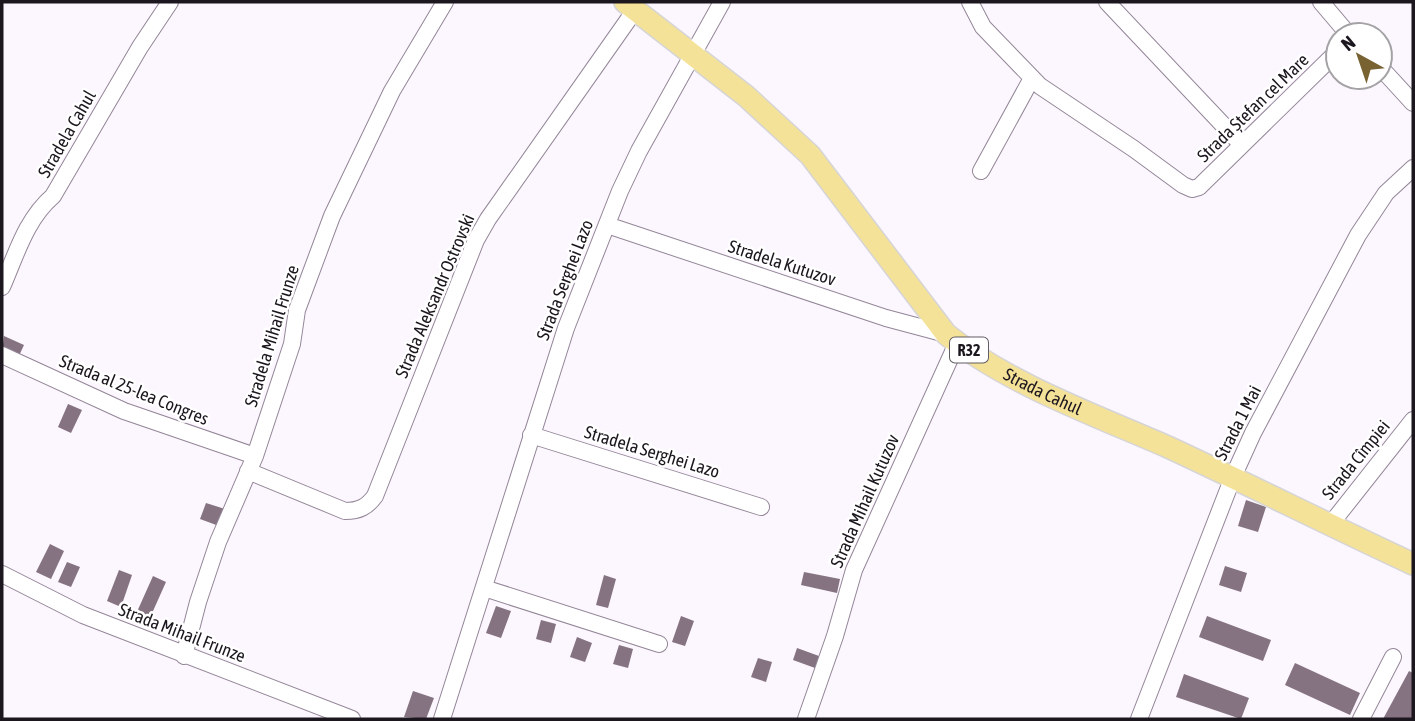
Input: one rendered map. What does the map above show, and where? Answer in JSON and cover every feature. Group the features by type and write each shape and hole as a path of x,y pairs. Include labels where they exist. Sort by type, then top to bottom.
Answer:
{"main road":[{"name":"Strada Cahul","path":"630,6 746,96 810,155 952,339 1006,374 1233,477 1413,564"}],"street":[{"name":"Stradela Cahul","path":"2,287 33,218 53,196 140,47 170,2"},
{"name":"Stradela Mihail Frunze","path":"184,656 218,542 252,464 292,344 297,310 332,216 392,91 445,2"},
{"name":"Strada Serghei Lazo","path":"442,719 565,328 639,151 722,2"},
{"path":"1107,2 1242,145"},
{"path":"1321,2 1337,21"},
{"path":"974,4 984,27 1032,78 981,172"},
{"name":"Strada Aleksandr Ostrovski","path":"252,464 345,511 363,509 369,504 375,496 476,240 630,6"},
{"name":"Strada Ștefan cel Mare","path":"1032,78 1058,100 1134,149 1183,186 1192,189 1199,187 1324,65"},
{"path":"1394,82 1413,103"},
{"name":"Strada 1 Mai","path":"1139,719 1233,477 1358,235 1386,194 1413,168"},
{"name":"Stradela Kutuzov","path":"607,225 952,339"},
{"name":"Strada Mihail Kutuzov","path":"806,719 835,636 854,569 952,339"},
{"name":"Strada al 25-lea Congres","path":"2,355 124,411 252,464"},
{"name":"Strada Cîmpiei","path":"1329,525 1413,420"},
{"name":"Stradela Serghei Lazo","path":"531,435 761,506"},
{"name":"Strada Mihail Frunze","path":"2,574 83,615 352,719"},
{"path":"484,588 659,644"},
{"path":"1361,719 1393,657"}],"building":[{"path":"4,336 24,345 17,360 2,353"},
{"path":"68,404 82,410 71,433 58,427"},
{"path":"1246,500 1266,507 1258,532 1238,526"},
{"path":"206,503 225,509 219,526 200,519"},
{"path":"50,544 64,551 51,579 36,572"},
{"path":"67,562 80,567 71,587 58,582"},
{"path":"1225,566 1247,573 1241,592 1219,585"},
{"path":"119,570 132,575 121,607 107,601"},
{"path":"804,572 840,579 837,593 801,585"},
{"path":"604,575 616,579 608,608 596,605"},
{"path":"153,576 166,582 149,620 136,614"},
{"path":"496,606 511,611 501,638 486,633"},
{"path":"681,616 694,621 685,646 672,642"},
{"path":"1207,616 1271,640 1263,661 1199,637"},
{"path":"541,620 556,624 551,643 536,639"},
{"path":"577,637 592,643 585,662 570,657"},
{"path":"619,645 633,649 628,668 613,664"},
{"path":"797,648 819,656 815,668 793,660"},
{"path":"758,658 772,662 766,682 751,677"},
{"path":"1295,663 1360,693 1350,715 1285,685"},
{"path":"1409,671 1413,673 1413,719 1383,719"},
{"path":"1184,674 1249,698 1241,719 1176,697"},
{"path":"413,691 434,698 426,719 404,717"}]}
